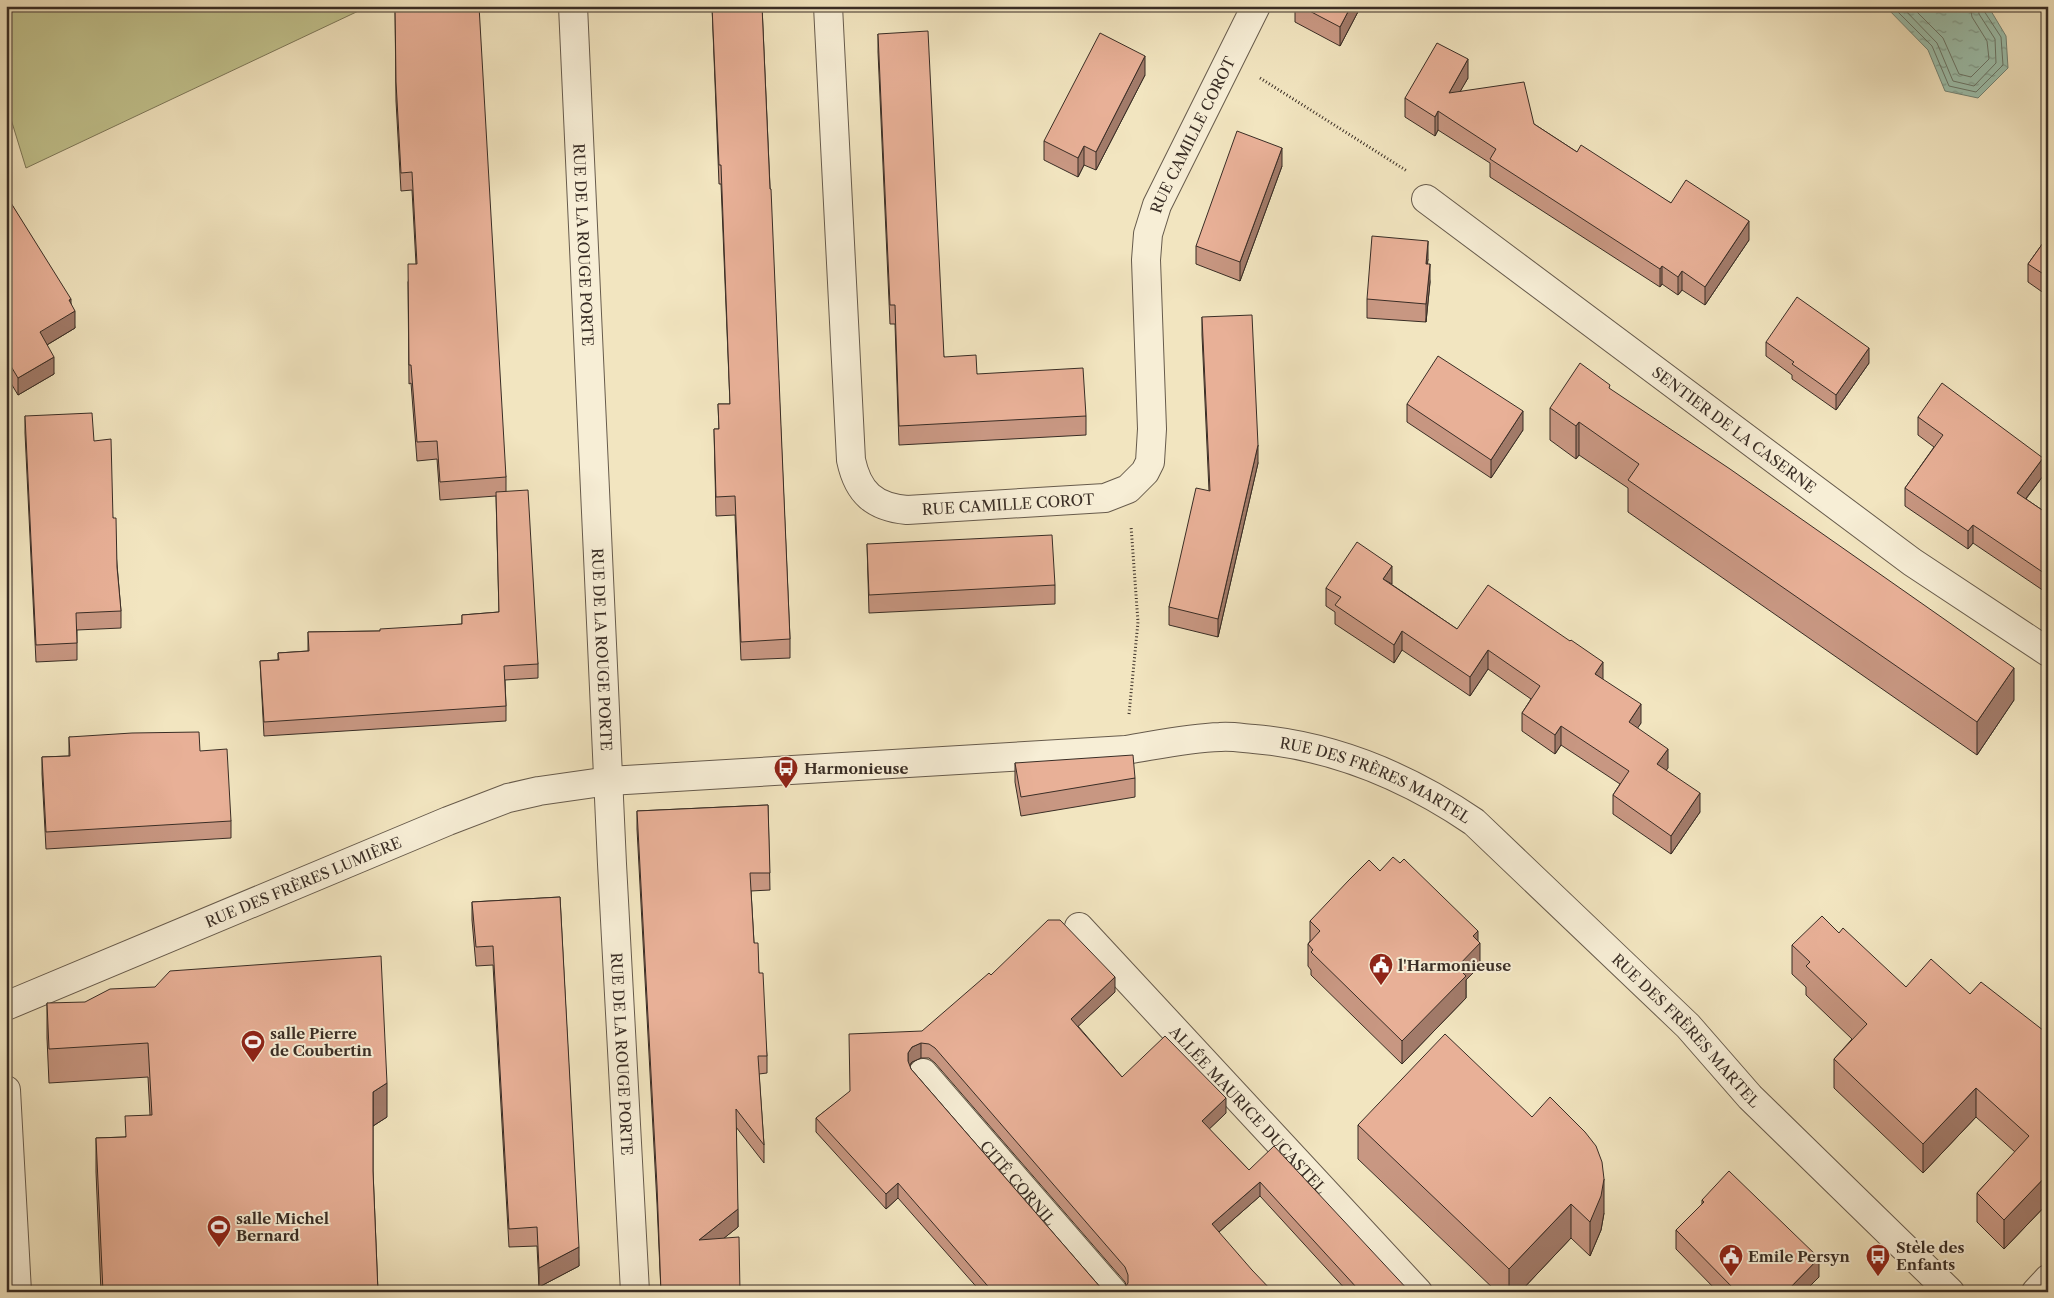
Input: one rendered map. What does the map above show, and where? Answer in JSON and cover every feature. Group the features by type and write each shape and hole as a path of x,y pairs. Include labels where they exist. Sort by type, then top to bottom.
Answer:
{"street":[{"name":"RUE DE LA ROUGE PORTE","path":"574,6 612,864 636,1292"},
{"name":"RUE CAMILLE COROT","path":"828,6 851,460 853,471 866,494 875,502 907,510 1105,498 1128,489 1145,472 1150,462 1152,446 1146,260 1148,234 1157,205 1256,6"},
{"name":"SENTIER DE LA CASERNE","path":"1426,198 1912,562 2048,652"},
{"name":"RUE DES FRÈRES MARTEL","path":"609,781 1126,750 1222,736 1310,747 1365,764 1396,776 1447,803 1474,822 1492,838 1688,1026 1750,1097 1950,1292"},
{"name":"RUE DES FRÈRES LUMIÈRE","path":"6,1006 448,821 508,798 531,792 609,781"},
{"name":"ALLÉE MAURICE DUCASTEL","path":"1079,928 1418,1292"},
{"name":"CITÉ CORNIL","path":"923,1073 1113,1292"},
{"path":"6,1090 17,1292"},
{"path":"2036,1292 2048,1279"}],"path":[{"path":"1228,64 1251,73 1406,169 1426,198"},
{"path":"1126,750 1138,622 1128,489"}],"shaded area":[{"path":"6,6 369,6 26,168 6,103"}],"water":[{"path":"1885,6 1988,6 2006,36 2008,68 1978,98 1945,91 1928,50"}],"building":[{"path":"395,6 479,6 506,477 440,482 437,441 417,442 411,365 409,365 408,264 417,264 412,172 401,173 396,82"},
{"path":"712,6 762,6 790,639 741,642 735,496 716,497 714,429 719,429 718,404 730,404 721,165 719,165"},
{"path":"1300,6 1351,6 1340,27"},
{"path":"928,31 944,357 976,355 977,374 1083,368 1086,416 899,426 895,305 890,305 878,34"},
{"path":"1100,33 1145,56 1096,152 1084,146 1078,158 1044,141"},
{"path":"1437,43 1468,59 1449,93 1524,82 1534,124 1577,152 1581,145 1671,203 1686,180 1749,221 1705,287 1682,271 1678,277 1662,266 1660,269 1490,159 1496,149 1438,111 1435,117 1405,98"},
{"path":"1237,131 1282,148 1240,262 1196,246"},
{"path":"6,195 71,299 69,300 75,311 40,332 54,357 18,378 6,358"},
{"path":"1372,236 1428,241 1426,264 1430,264 1426,304 1367,299"},
{"path":"2048,236 2048,277 2028,264"},
{"path":"1797,297 1869,348 1836,395 1792,364 1794,362 1766,342"},
{"path":"1252,315 1258,445 1218,619 1169,607 1196,488 1210,491 1202,317"},
{"path":"1438,356 1523,411 1491,460 1407,404"},
{"path":"1580,363 1610,385 1609,388 1730,469 2014,668 1977,722 1628,480 1639,464 1579,422 1576,426 1550,408"},
{"path":"1942,383 2043,458 2017,493 2048,514 2048,568 2044,573 1973,525 1968,531 1905,488 1943,435 1918,417"},
{"path":"92,413 94,441 111,439 113,518 116,518 117,567 121,611 76,613 77,643 36,645 25,416"},
{"path":"528,490 538,664 504,666 506,706 264,722 260,661 279,660 278,653 309,651 308,632 380,631 380,629 462,624 462,615 499,612 496,492"},
{"path":"1052,535 1055,585 869,595 867,544"},
{"path":"1357,542 1392,566 1383,579 1457,629 1488,585 1603,662 1595,674 1641,704 1629,722 1668,749 1657,764 1700,793 1671,836 1613,795 1629,771 1561,726 1555,735 1522,713 1540,686 1488,650 1470,677 1402,631 1394,645 1335,605 1341,597 1326,588"},
{"path":"199,732 200,751 227,749 231,821 46,832 42,757 70,756 69,737 132,733"},
{"path":"1133,755 1135,778 1021,797 1015,763"},
{"path":"768,805 770,873 750,873 754,943 758,943 759,973 763,973 767,1056 758,1056 764,1145 736,1109 738,1209 699,1240 739,1237 740,1292 661,1292 637,811"},
{"path":"1393,857 1400,863 1404,859 1478,931 1473,936 1480,943 1457,967 1466,976 1402,1041 1311,952 1313,950 1308,944 1320,931 1310,921 1349,880 1369,860 1380,871"},
{"path":"560,897 579,1247 539,1268 537,1227 509,1229 493,946 476,947 472,902"},
{"path":"1822,916 1839,933 1843,928 1906,987 1931,959 1970,994 1981,982 2048,1034 2048,1174 2004,1220 1977,1193 2029,1136 1976,1088 1923,1144 1834,1059 1867,1024 1806,966 1810,962 1792,945"},
{"path":"1048,920 1060,920 1115,977 1071,1019 1122,1077 1165,1036 1226,1098 1202,1121 1249,1170 1274,1146 1410,1292 1352,1292 1357,1288 1260,1182 1212,1224 1273,1292 1118,1292 1124,1289 1128,1283 1125,1267 935,1048 929,1044 921,1043 912,1047 908,1053 911,1069 1101,1288 1107,1292 993,1292 898,1183 886,1194 816,1118 850,1091 849,1034 922,1031 989,973 991,975"},
{"path":"381,956 387,1083 373,1092 373,1171 378,1292 103,1292 96,1138 126,1137 125,1116 152,1115 148,1043 49,1049 47,1003 85,1002 110,989 155,987 170,971"},
{"path":"1445,1034 1532,1117 1550,1097 1585,1132 1596,1146 1602,1162 1604,1179 1601,1196 1590,1222 1571,1204 1509,1269 1358,1125"},
{"path":"1729,1171 1819,1258 1786,1292 1737,1292 1676,1230 1704,1202 1702,1200"}],"place":[{"name":"Harmonieuse","path":"786,789"},
{"name":"l'Harmonieuse","path":"1381,986"},
{"name":"salle Pierre de Coubertin","path":"253,1063"},
{"name":"salle Michel Bernard","path":"219,1248"},
{"name":"Emile Persyn","path":"1731,1277"},
{"name":"Stèle des Enfants","path":"1878,1277"}]}
